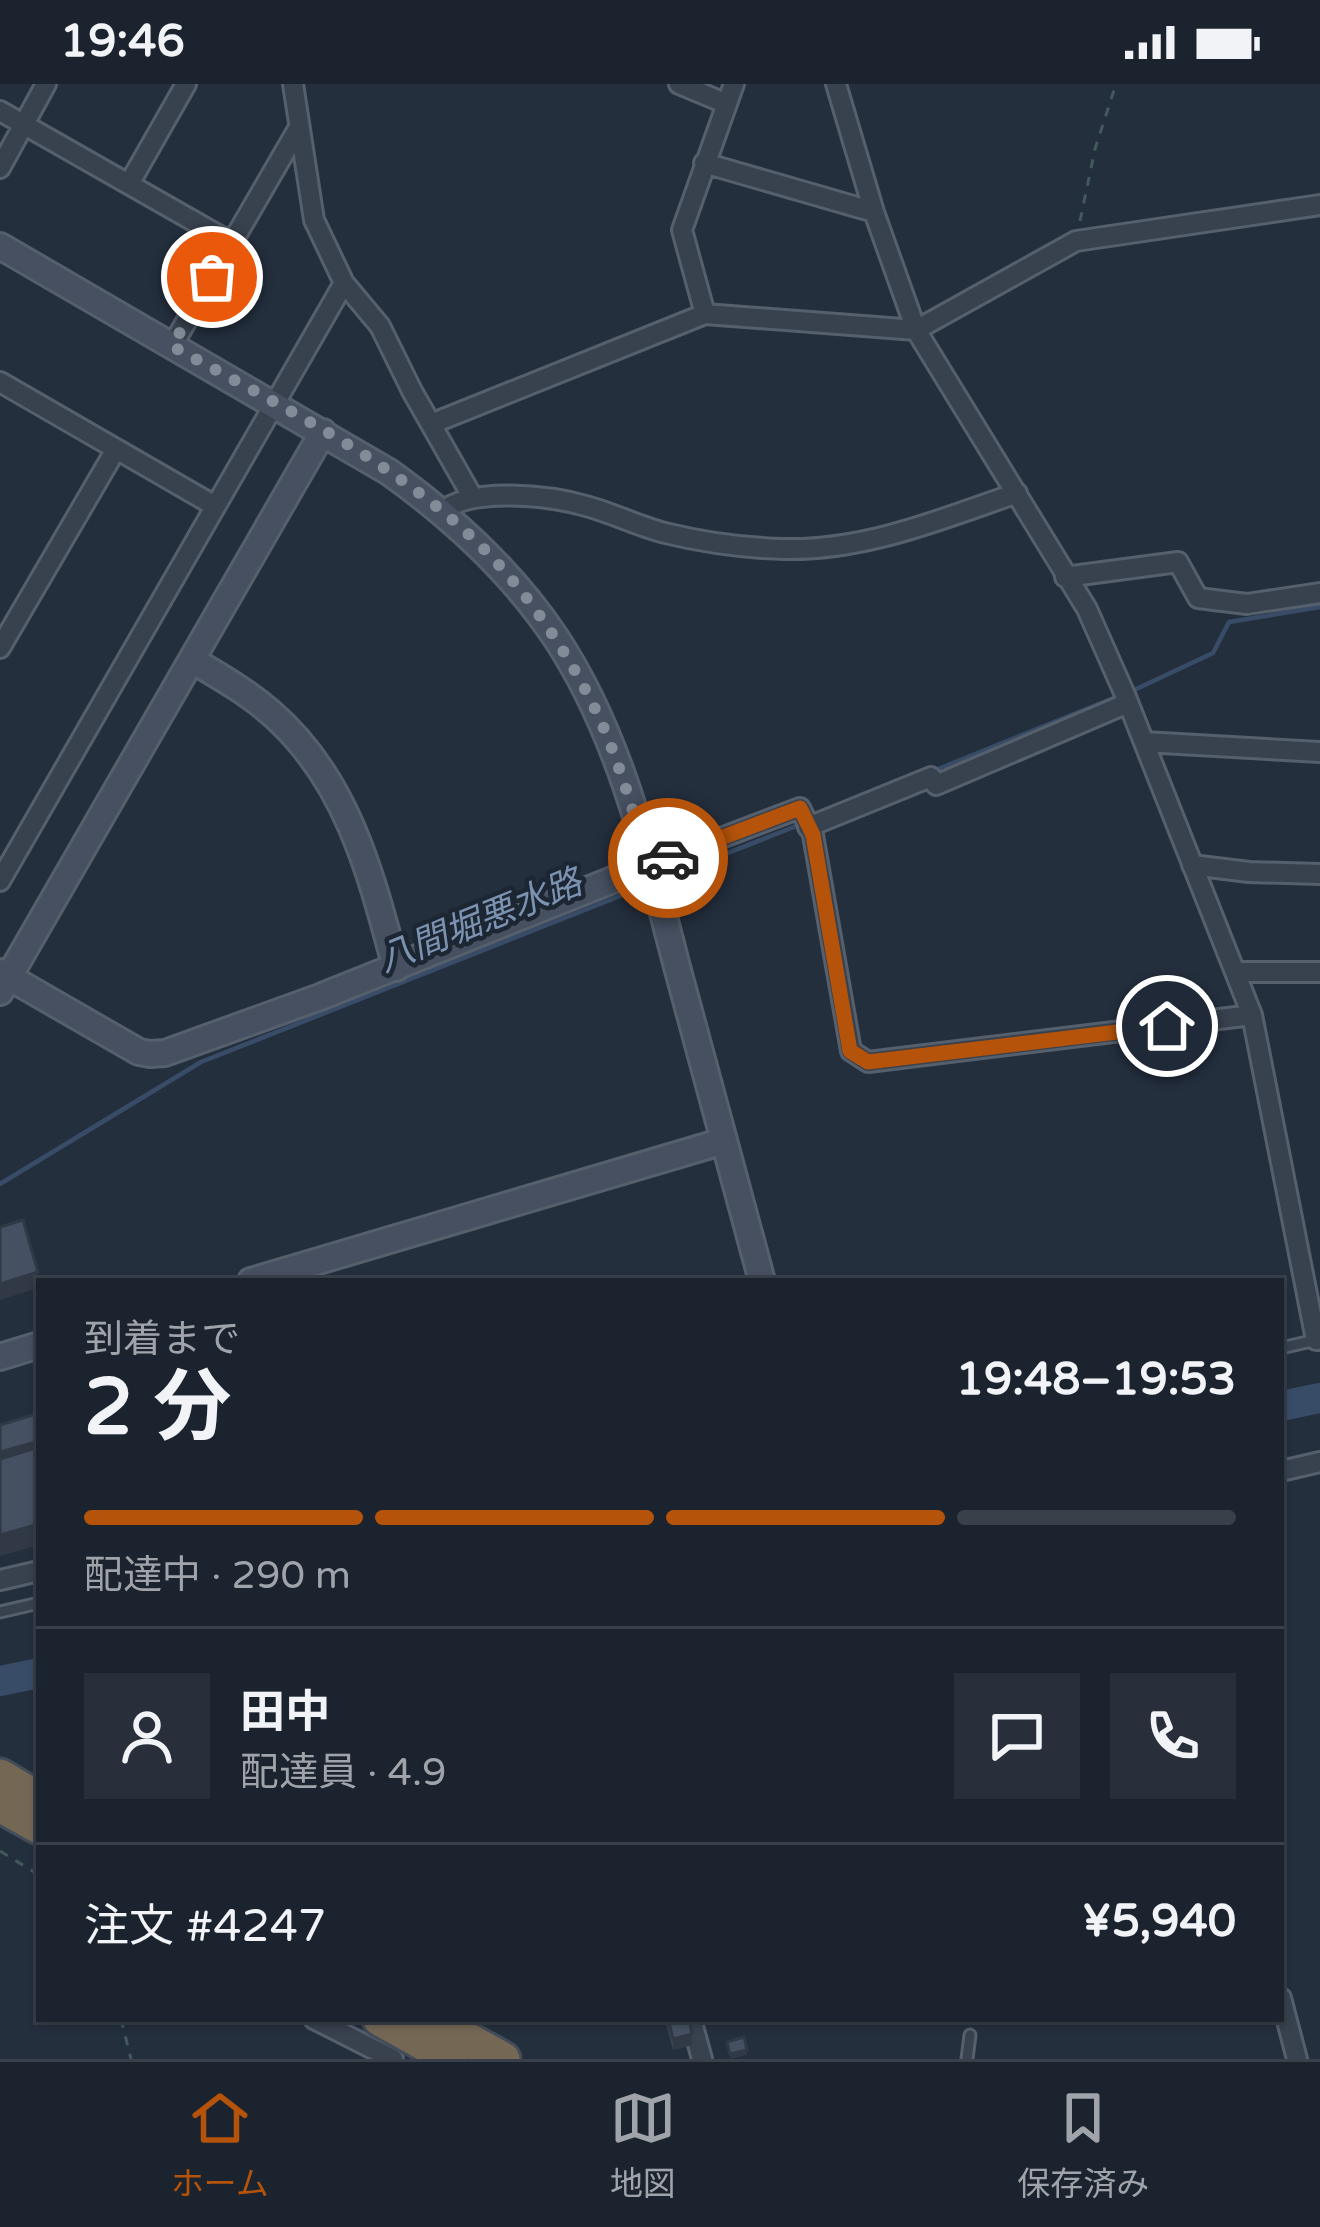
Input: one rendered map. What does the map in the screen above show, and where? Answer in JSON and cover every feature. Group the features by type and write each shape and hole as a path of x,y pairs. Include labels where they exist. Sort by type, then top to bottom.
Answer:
{"highway":[{"path":"0,1776 22,1810"},
{"path":"385,2022 451,2059"},
{"path":"436,2022 503,2059"}],"street":[{"path":"0,168 46,84"},
{"path":"129,184 186,84"},
{"path":"293,84 314,220 344,283 380,326 473,498"},
{"path":"679,84 727,104"},
{"path":"705,314 682,230 734,84"},
{"path":"836,84 916,330 1087,609 1252,1016 1318,1340"},
{"path":"0,111 232,243"},
{"path":"172,346 298,129"},
{"path":"704,164 874,212"},
{"path":"431,424 705,314 916,330 1076,241 1320,205"},
{"path":"0,246 388,472 487,552 556,638 589,695 615,755 653,876 761,1278"},
{"path":"0,880 344,283"},
{"path":"0,408 6,386 215,506"},
{"path":"323,432 3,981 139,1052 165,1053 653,876 800,808 813,835 850,1051 868,1062 1252,1016"},
{"path":"2,642 115,451"},
{"path":"442,512 473,498 524,496 582,505 662,532 784,549 850,544 1016,493"},
{"path":"1065,577 1178,562 1198,598 1247,604 1320,593"},
{"path":"192,660 269,711 326,777 369,868 396,968"},
{"path":"806,822 931,777 936,785 1125,695"},
{"path":"1144,742 1320,752"},
{"path":"0,832 20,844"},
{"path":"1192,865 1320,874"},
{"path":"1235,972 1320,972"},
{"path":"261,1278 724,1141"},
{"path":"0,1357 36,1346"},
{"path":"1284,1470 1320,1462"},
{"path":"0,1580 36,1572"},
{"path":"1284,2009 1297,2059"},
{"path":"320,2022 393,2059"},
{"path":"692,2022 702,2059"}],"lane":[{"path":"1284,1347 1318,1340"},
{"path":"0,1612 36,1604"},
{"path":"968,2059 970,2035"}],"path":[{"path":"1076,241 1095,149 1116,84"},
{"path":"0,1851 36,1873"},
{"path":"122,2022 131,2059"}],"building":[{"path":"23,1220 38,1272 0,1284 0,1227"},
{"path":"36,1414 36,1442 0,1452 0,1425"},
{"path":"36,1448 36,1525 0,1535 0,1459"},
{"path":"669,2022 690,2022 692,2034 673,2039"},
{"path":"744,2037 747,2050 730,2054 727,2042"}],"waterway":[{"name":"八間堀悪水路","path":"1132,691 1213,653 1229,622 1320,607"},
{"name":"八間堀悪水路","path":"931,772 1121,695"},
{"name":"八間堀悪水路","path":"664,878 804,823"},
{"name":"八間堀悪水路","path":"0,1184 201,1062 648,885"},
{"path":"1284,1405 1320,1398"},
{"path":"0,1681 36,1674"}],"way so far":[{"path":"212,277 172,346 356,451 442,512 487,552 556,638 589,695 615,755 650,865 668,858"}],"route":[{"path":"668,858 800,808 813,835 850,1051 868,1062 1167,1026"}]}
